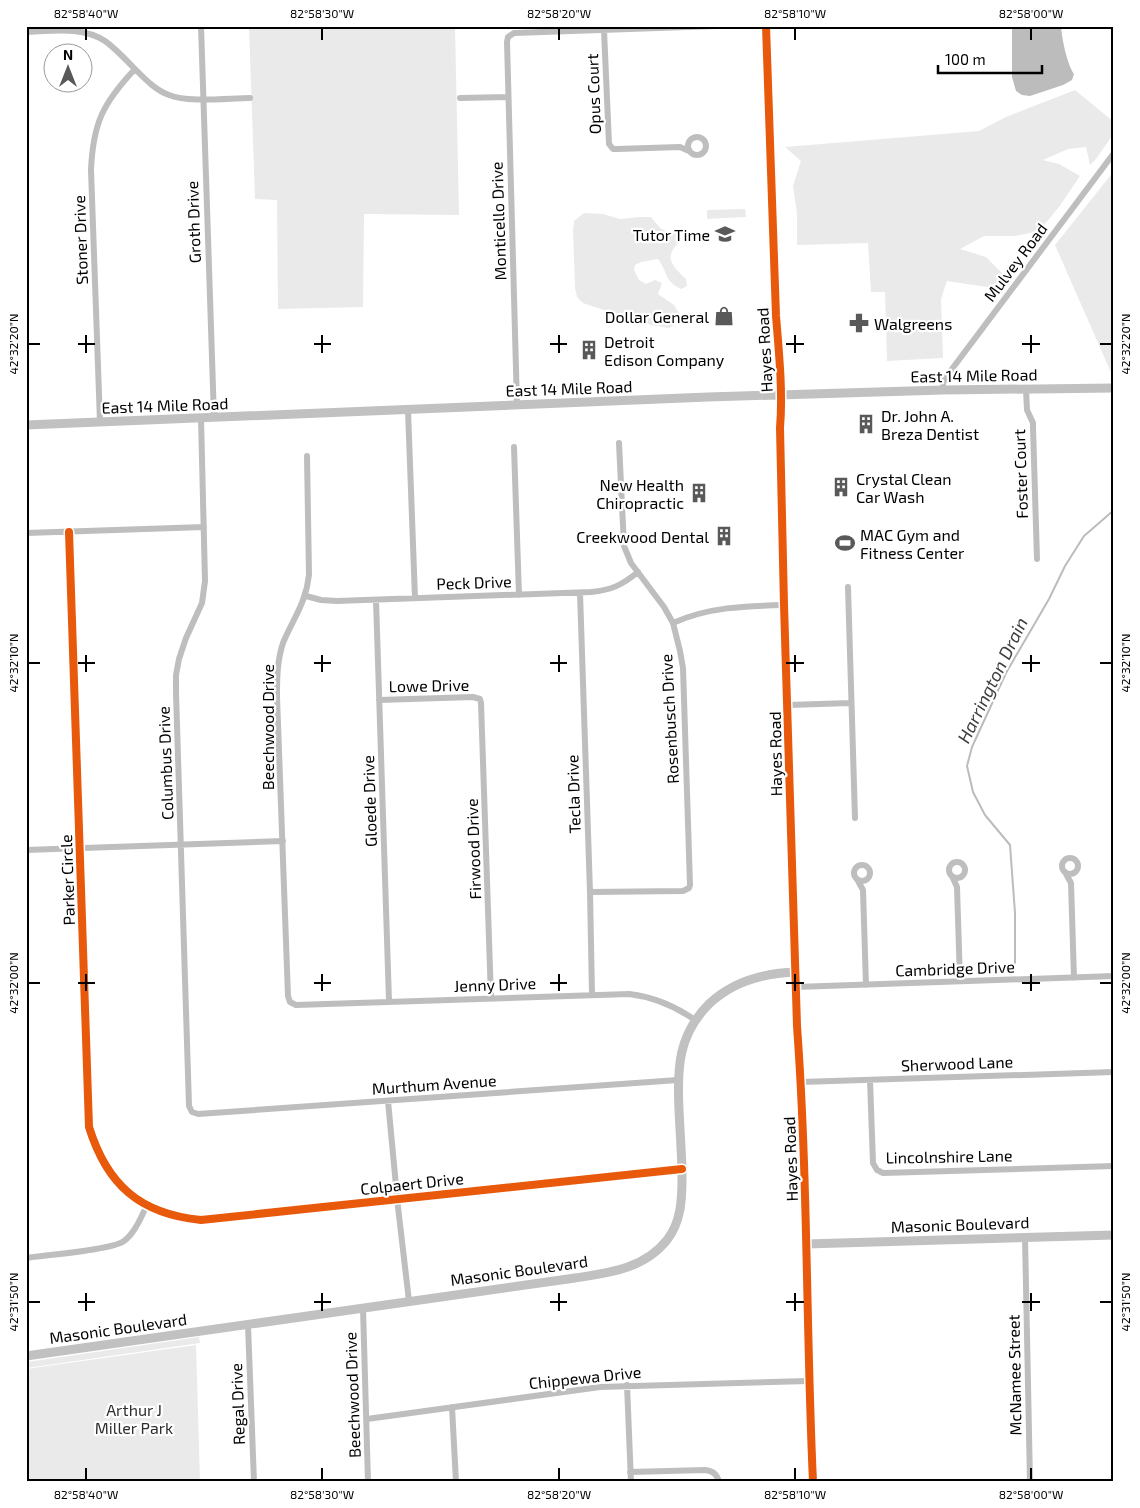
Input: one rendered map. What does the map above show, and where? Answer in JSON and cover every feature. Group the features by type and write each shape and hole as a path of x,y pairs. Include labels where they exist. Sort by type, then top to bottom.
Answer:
{"street":[{"name":"Groth Drive","path":"201,26 214,418"},
{"path":"604,30 716,26"},
{"name":"Hayes Road","path":"766,26 776,316 779,345 784,605 796,987 802,1082 812,1482"},
{"name":"Monticello Drive","path":"517,405 508,37 511,34 604,30"},
{"name":"Opus Court","path":"604,30 609,144 613,149 680,147 689,151"},
{"path":"26,32 72,31 93,35 114,48 149,83 168,95 188,99 250,98"},
{"name":"Stoner Drive","path":"100,422 91,153 96,131 105,107 112,94 135,69"},
{"path":"460,98 508,97"},
{"path":"693,138 700,138 704,141 706,146 704,152 700,155 694,155 689,151 689,142 693,138"},
{"name":"Opus Court","path":"680,147 689,142"},
{"name":"Mulvey Road","path":"943,390 943,383 946,377 1114,153"},
{"name":"East 14 Mile Road","path":"26,425 780,395 943,390 1114,388"},
{"name":"Foster Court","path":"1026,389 1027,410 1033,423 1038,559"},
{"path":"408,410 415,598"},
{"name":"Columbus Drive","path":"192,1112 190,1106 176,675 182,646 204,594 206,571 201,418"},
{"name":"Rosenbusch Drive","path":"590,892 683,891 689,888 690,882 683,668 673,623 664,607 628,558 624,546 619,443"},
{"path":"514,447 519,594"},
{"name":"Beechwood Drive","path":"290,1002 288,996 277,671 283,644 306,596 309,575 307,456"},
{"path":"26,533 204,527"},
{"name":"Parker Circle","path":"70,532 89,1127 95,1146 112,1176 134,1198 147,1205"},
{"name":"Peck Drive","path":"306,596 321,600 337,601 580,593 616,588 638,572"},
{"path":"848,587 855,818"},
{"name":"Tecla Drive","path":"580,593 592,994"},
{"name":"Gloede Drive","path":"376,600 389,1001"},
{"path":"673,623 698,613 720,608 784,605"},
{"name":"Lowe Drive","path":"379,700 473,697 480,699"},
{"name":"Firwood Drive","path":"480,699 482,706 491,998"},
{"path":"788,705 851,703"},
{"path":"26,850 282,841"},
{"path":"1071,883 1062,868 1066,859 1072,858 1078,866 1071,883 1074,978"},
{"path":"957,887 949,869 951,864 956,862 961,863 964,867 964,872 957,887 960,982"},
{"path":"863,890 854,875 858,866 863,865 870,872 863,890 866,985"},
{"path":"1065,872 1075,873"},
{"path":"952,876 956,878 961,876"},
{"path":"857,879 862,881 867,879"},
{"name":"Masonic Boulevard","path":"26,1356 610,1272 636,1265 649,1257 666,1241 675,1226 681,1206 682,1169 678,1080 685,1039 695,1020 722,993 738,984 767,974 796,972"},
{"name":"Cambridge Drive","path":"796,987 1114,976"},
{"name":"Jenny Drive","path":"290,1002 296,1005 629,994 650,998 678,1010 695,1020"},
{"name":"Sherwood Lane","path":"802,1082 1114,1072"},
{"name":"Murthum Avenue","path":"192,1112 198,1114 678,1080"},
{"name":"Lincolnshire Lane","path":"870,1080 873,1163 877,1170 883,1173 1114,1166"},
{"path":"388,1101 409,1301"},
{"name":"Colpaert Drive","path":"147,1205 175,1216 201,1220 682,1169"},
{"path":"26,1258 101,1248 123,1242 133,1231 147,1205"},
{"name":"Masonic Boulevard","path":"806,1244 1114,1235"},
{"name":"McNamee Street","path":"1025,1237 1030,1482"},
{"name":"Beechwood Drive","path":"363,1308 368,1482"},
{"name":"Regal Drive","path":"248,1325 254,1482"},
{"name":"Chippewa Drive","path":"366,1419 572,1390 627,1385 808,1381"},
{"path":"627,1385 630,1482"},
{"path":"452,1408 456,1482"},
{"path":"630,1472 705,1470 715,1474 719,1482"}],"green space":[{"path":"249,26 455,26 459,215 364,214 363,307 278,309 277,200 255,199"},
{"path":"1075,90 1114,122 1114,133 1096,159 1090,165 1086,147 1068,149 1043,160 1059,164 1080,176 1059,207 1039,231 1015,236 984,236 960,249 986,257 1007,278 987,287 947,281 941,299 943,358 887,361 885,292 871,292 868,243 797,245 797,213 793,186 801,161 785,147 979,131 1006,117"},
{"path":"1114,171 1114,377 1113,377 1055,245"},
{"path":"745,209 746,217 707,219 707,210"},
{"path":"584,213 603,214 620,219 651,217 661,229 679,235 681,240 672,251 671,261 686,279 687,286 681,289 675,286 668,279 658,259 641,262 635,265 634,270 639,280 646,284 655,280 662,283 658,294 674,305 680,315 677,324 669,328 624,320 604,310 583,303 577,297 573,230 574,221"},
{"path":"199,1337 200,1343 27,1368 27,1362"},
{"name":"Arthur J Miller Park","path":"196,1345 200,1482 26,1482 26,1369"}],"shaded area":[{"path":"1012,26 1061,26 1065,51 1074,74 1072,80 1030,96 1022,95 1016,91 1012,77"}],"waterway":[{"name":"Harrington Drain","path":"1015,963 1015,913 1010,845 985,815 973,792 967,766 972,747 1006,673 1049,599 1065,566 1084,536 1114,510"}],"cycle path":[{"path":"766,26 776,316 781,386 780,428 784,605 813,1482"},
{"path":"69,532 89,1127 96,1147 116,1180 129,1193 160,1211 179,1217 201,1220 682,1169"}],"place":[{"name":"Tutor Time","path":"725,234"},
{"name":"Dollar General","path":"724,316"},
{"name":"Walgreens","path":"859,323"},
{"name":"Detroit Edison Company","path":"589,350"},
{"name":"Dr. John A. Breza Dentist","path":"866,424"},
{"name":"Crystal Clean Car Wash","path":"841,487"},
{"name":"New Health Chiropractic","path":"699,493"},
{"name":"Creekwood Dental","path":"724,536"},
{"name":"MAC Gym and Fitness Center","path":"845,543"}]}
